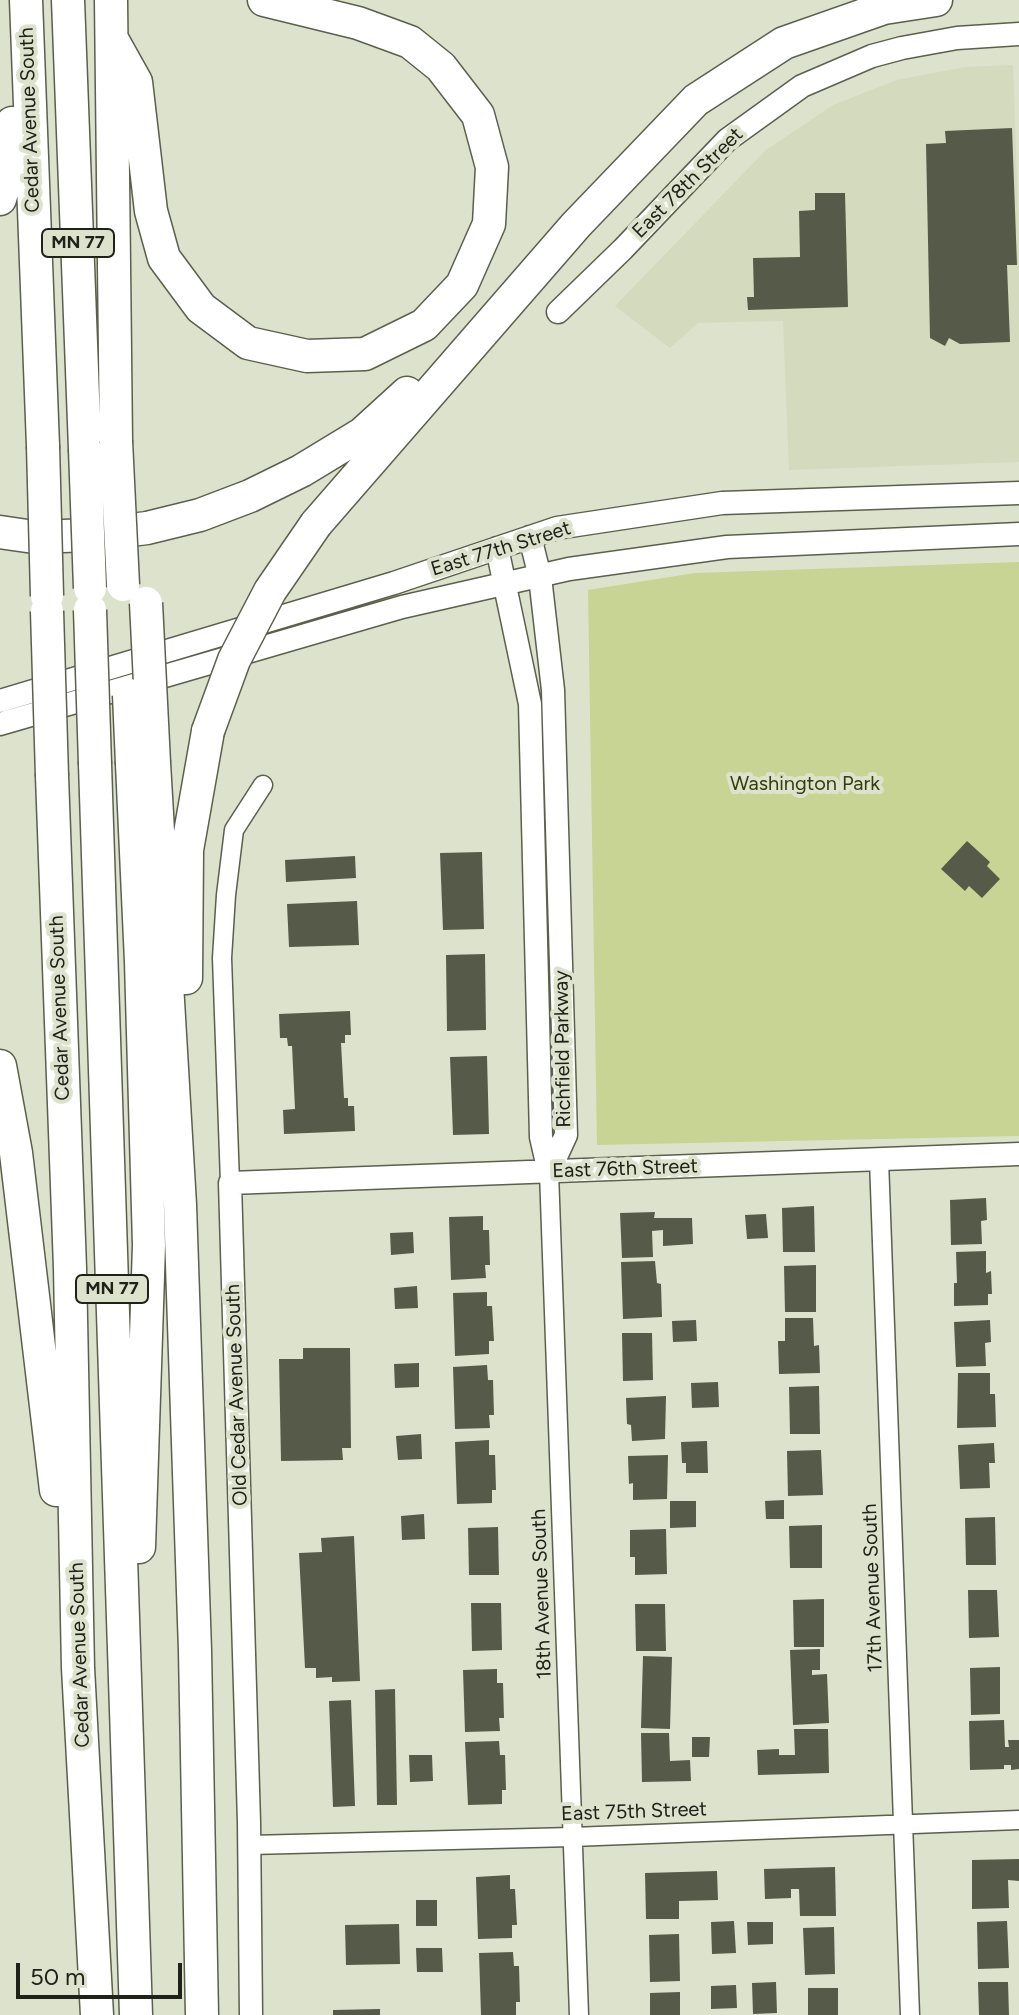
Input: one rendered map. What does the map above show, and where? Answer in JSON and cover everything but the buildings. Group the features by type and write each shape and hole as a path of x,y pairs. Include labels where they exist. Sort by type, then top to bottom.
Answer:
{"highway":[{"name":"Cedar Avenue South","path":"26,0 70,1268 78,1668 97,2015"},
{"name":"Cedar Avenue South","path":"68,0 136,2015"},
{"path":"111,0 115,289 127,442 143,764 180,1205 195,1651 202,2015"},
{"path":"112,37 136,82 151,211 164,258 201,308 248,343 307,356 365,354 424,325 462,285 489,224 492,167 478,115 441,67 410,42 358,23 264,0"},
{"path":"0,532 34,537 91,535 147,528 200,515 250,496 301,471 362,434 411,390 696,100 784,43 884,8 936,0"},
{"path":"0,199 9,169 13,139 12,75 27,41"},
{"path":"180,1205 187,1156 187,850 208,731 234,660 270,591 316,524 576,225"},
{"path":"128,1814 149,1245 141,962 143,764"},
{"path":"0,1066 16,1153 78,1668"}],"street":[{"name":"East 78th Street","path":"558,312 727,140 802,86 872,56 902,48 957,38 1019,34"},
{"name":"East 77th Street","path":"0,701 394,583 557,528 722,503 1019,493"},
{"name":"East 77th Street","path":"0,724 357,619 569,569 727,547 1019,534"},
{"name":"Richfield Parkway","path":"530,537 540,577 553,690 566,1135 549,1172"},
{"name":"Richfield Parkway","path":"497,548 530,704 541,1137 549,1172"},
{"name":"Old Cedar Avenue South","path":"251,2015 250,1845 222,958 234,830 263,785"},
{"name":"East 76th Street","path":"230,1183 1019,1154"},
{"name":"17th Avenue South","path":"879,1160 910,2015"},
{"name":"18th Avenue South","path":"549,1172 579,2015"},
{"name":"East 75th Street","path":"250,1845 572,1837 1019,1820"}],"shaded area":[{"path":"1013,65 1019,238 1019,462 789,470 783,321 698,323 670,348 615,306 766,150 833,105 897,80 964,67"}],"green space":[{"name":"Washington Park","path":"1019,562 1019,1136 597,1145 588,590 695,573"}]}
